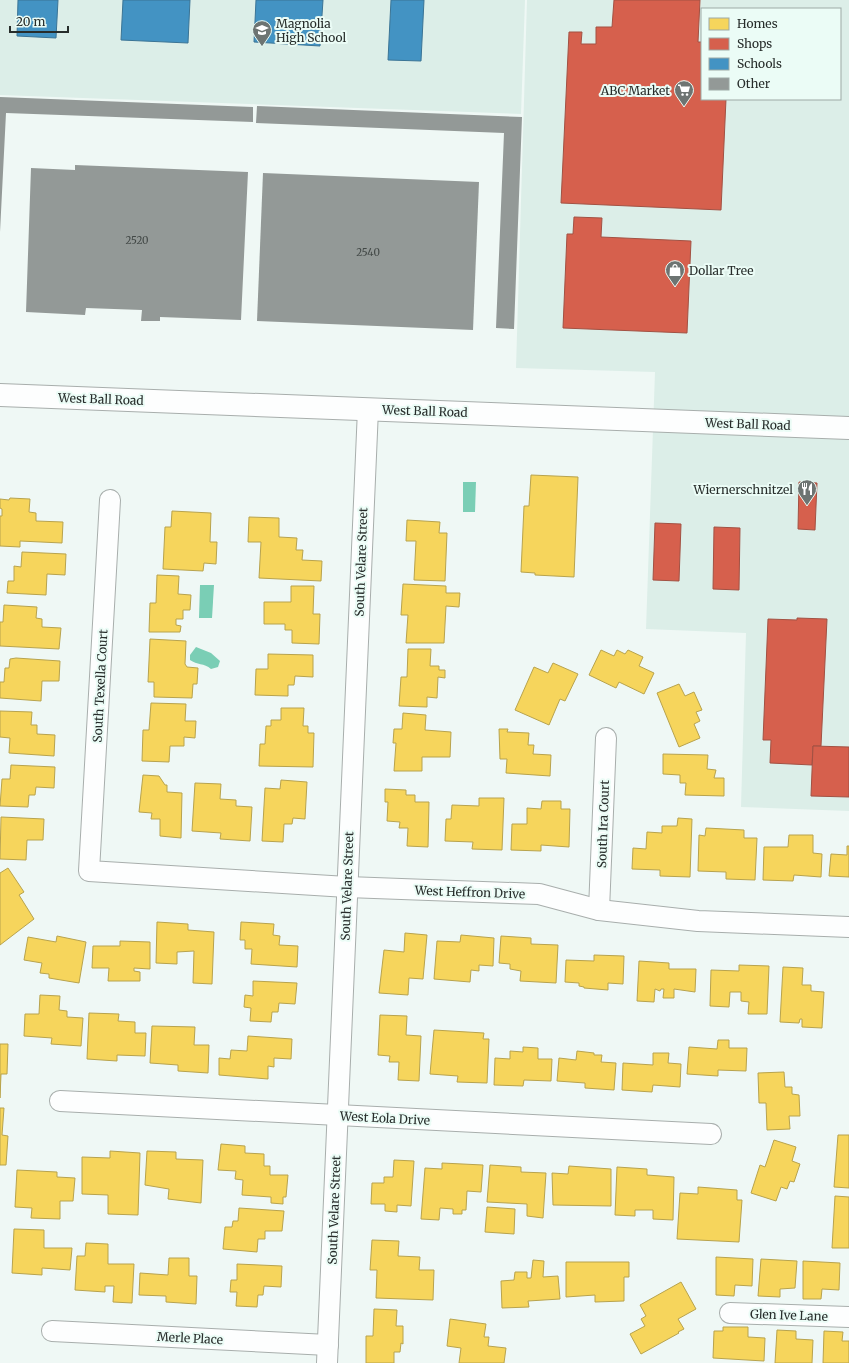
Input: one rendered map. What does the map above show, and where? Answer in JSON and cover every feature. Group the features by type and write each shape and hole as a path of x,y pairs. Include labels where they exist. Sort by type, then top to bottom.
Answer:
{"main road":[{"name":"West Ball Road","path":"0,395 849,428"}],"street":[{"name":"South Velare Street","path":"327,1354 368,409"},
{"name":"South Texella Court","path":"89,871 110,500"},
{"name":"South Ira Court","path":"599,910 606,738"},
{"name":"West Heffron Drive","path":"89,871 347,887 539,894 599,910 698,921 849,927"},
{"name":"West Eola Drive","path":"60,1101 711,1134"},
{"name":"Glen Ive Lane","path":"730,1312 849,1317"},
{"name":"Merle Place","path":"52,1331 327,1354"}],"shaded area":[{"name":"Magnolia High School","path":"0,0 525,0 521,114 0,95"},
{"path":"527,0 849,0 849,811 741,807 746,633 646,629 655,372 516,368"},
{"path":"463,482 476,482 475,512 463,512"},
{"path":"200,585 214,585 212,618 199,618"},
{"path":"196,647 211,653 220,661 218,667 211,669 190,660 190,655"}],"building: Homes":[{"path":"531,475 578,477 574,577 535,575 535,573 521,572 524,506 529,506"},
{"path":"10,498 30,499 29,512 36,513 36,521 63,522 62,543 20,541 20,547 0,546 0,516 2,516 2,509 0,508 0,499 9,500"},
{"path":"172,511 211,513 210,542 217,542 216,564 204,563 203,571 163,569 165,527 171,527"},
{"path":"249,517 279,518 279,537 297,538 296,550 303,550 302,560 322,561 321,581 259,578 261,542 248,542"},
{"path":"407,520 440,522 439,533 447,533 445,581 414,580 416,541 406,541"},
{"path":"22,552 66,554 65,575 47,574 46,595 7,593 8,581 14,581 14,566 21,567"},
{"path":"157,575 179,576 178,594 191,595 190,610 183,610 183,619 176,619 176,625 181,626 180,632 149,632 150,603 156,603"},
{"path":"403,584 446,586 446,593 460,593 459,607 446,606 444,643 406,643 408,615 401,615"},
{"path":"291,586 314,586 313,614 320,614 319,644 292,643 292,630 285,630 285,624 264,624 264,602 291,602"},
{"path":"4,605 37,607 36,618 42,619 42,627 61,628 59,649 0,646 0,622 3,622"},
{"path":"150,639 186,641 185,664 187,667 198,668 197,684 193,684 192,698 154,697 154,682 148,682"},
{"path":"408,649 431,649 430,666 439,666 439,670 445,670 445,678 438,677 437,698 427,697 427,707 399,706 401,677 407,677"},
{"path":"601,650 614,656 617,650 625,654 628,650 643,657 639,666 654,673 644,694 619,682 616,688 589,675"},
{"path":"268,654 313,655 313,677 295,676 294,685 288,685 288,696 255,695 256,669 268,669"},
{"path":"16,658 60,661 59,681 42,681 41,701 0,698 0,682 4,682 5,668 9,668 10,659"},
{"path":"553,663 578,674 565,701 560,699 549,725 515,710 534,667 548,673"},
{"path":"679,684 685,696 694,692 702,710 696,712 700,721 694,724 700,738 679,747 657,693"},
{"path":"151,703 186,704 185,721 196,721 195,738 184,737 184,746 170,746 169,762 142,761 143,730 149,730"},
{"path":"281,708 304,708 303,726 308,726 308,733 314,733 313,767 259,766 260,744 265,744 266,726 271,726 271,720 281,720"},
{"path":"0,711 32,712 31,725 37,725 37,734 55,735 54,756 9,753 10,738 0,737"},
{"path":"403,713 426,715 425,730 451,732 450,757 422,757 422,771 394,771 396,743 393,743 394,729 402,729"},
{"path":"499,729 508,729 507,732 529,733 528,745 534,745 533,754 551,755 550,776 506,773 507,759 500,759"},
{"path":"663,754 708,755 707,769 716,770 714,778 724,778 724,796 685,795 686,783 680,783 680,775 663,774"},
{"path":"11,765 55,767 54,788 36,787 35,795 29,795 28,807 0,806 2,779 10,779"},
{"path":"143,775 159,776 165,785 167,785 167,792 182,793 181,838 160,836 160,819 151,819 152,813 139,812"},
{"path":"281,780 307,782 305,819 293,818 292,824 284,824 283,842 262,841 265,788 280,789"},
{"path":"195,783 221,784 220,799 236,800 236,806 252,807 250,841 220,839 221,833 192,831"},
{"path":"385,789 406,790 406,795 415,795 415,802 429,802 428,847 407,846 408,828 399,828 400,822 387,821 388,802 385,802"},
{"path":"479,798 504,798 502,850 472,849 473,842 445,841 446,819 451,819 452,805 479,806"},
{"path":"542,801 561,801 561,809 570,809 569,847 541,845 541,851 511,850 512,824 527,824 527,808 541,809"},
{"path":"1,817 44,819 43,840 27,840 26,860 0,859"},
{"path":"678,818 692,819 690,877 660,876 660,870 632,869 633,848 646,849 647,832 662,833 662,826 677,826"},
{"path":"706,828 744,830 744,838 757,838 755,880 726,879 726,872 698,871 699,835 705,836"},
{"path":"789,835 813,835 813,853 822,854 821,877 794,875 793,881 763,880 764,847 788,847"},
{"path":"847,846 849,846 849,877 829,876 831,854 847,855"},
{"path":"8,868 24,892 19,895 34,919 0,945 0,873"},
{"path":"157,922 188,924 188,930 214,932 212,984 193,983 194,951 177,952 177,964 156,963"},
{"path":"241,922 274,924 273,935 280,936 279,945 298,946 297,967 251,964 252,949 245,949 245,940 240,940"},
{"path":"405,933 427,935 423,979 409,978 408,995 379,993 384,950 404,952"},
{"path":"461,935 494,938 493,966 479,965 479,971 471,970 470,982 434,979 437,941 460,942"},
{"path":"57,936 86,942 79,983 49,978 49,974 40,973 42,963 24,960 28,937 56,942"},
{"path":"501,936 531,938 531,944 558,945 556,983 520,981 521,971 510,969 510,964 499,963"},
{"path":"120,941 150,942 150,969 134,968 134,971 140,972 140,981 108,981 109,968 92,968 93,946 120,946"},
{"path":"594,955 624,956 623,984 608,983 608,990 584,988 579,986 579,983 565,982 566,960 594,961"},
{"path":"639,961 669,963 669,969 696,969 695,992 674,989 674,998 663,998 664,989 661,989 660,991 655,989 654,1002 637,1001"},
{"path":"739,965 769,966 767,1014 748,1014 749,1002 741,1001 741,992 730,992 729,1007 710,1006 711,970 739,971"},
{"path":"783,967 803,968 802,985 811,985 811,991 824,992 822,1028 802,1027 802,1019 800,1019 799,1023 780,1022"},
{"path":"253,981 297,983 295,1004 279,1003 278,1012 272,1012 271,1022 250,1021 251,1008 244,1007 245,995 253,996"},
{"path":"40,995 60,996 59,1010 67,1011 67,1017 83,1018 81,1046 51,1044 52,1038 24,1036 25,1014 39,1014"},
{"path":"89,1013 119,1014 118,1021 135,1022 135,1033 146,1033 145,1056 117,1055 117,1061 87,1059"},
{"path":"380,1015 407,1016 406,1035 421,1036 419,1081 398,1080 399,1062 389,1062 390,1056 378,1055"},
{"path":"152,1026 195,1027 194,1045 209,1045 208,1073 178,1071 178,1065 150,1063"},
{"path":"434,1030 484,1033 483,1039 489,1039 487,1083 457,1082 458,1076 430,1074"},
{"path":"248,1036 292,1039 291,1059 274,1058 274,1067 268,1066 268,1079 219,1075 219,1058 230,1059 231,1050 247,1051"},
{"path":"718,1040 729,1040 729,1048 747,1048 746,1071 718,1070 718,1076 687,1074 689,1047 717,1049"},
{"path":"0,1044 8,1044 7,1074 1,1074 0,1098"},
{"path":"523,1047 538,1048 538,1059 552,1059 551,1081 524,1080 523,1086 494,1085 495,1058 510,1059 510,1051 523,1052"},
{"path":"577,1051 594,1053 594,1055 602,1055 601,1062 616,1063 614,1090 585,1088 585,1083 557,1081 559,1058 576,1060"},
{"path":"653,1053 669,1053 668,1063 681,1064 680,1087 653,1085 652,1092 622,1090 623,1063 653,1065"},
{"path":"784,1072 785,1087 792,1087 792,1094 799,1095 800,1116 789,1116 790,1129 767,1130 766,1103 759,1103 758,1073"},
{"path":"0,1108 4,1108 2,1135 8,1136 6,1165 0,1165"},
{"path":"838,1135 849,1135 849,1188 834,1187"},
{"path":"774,1140 796,1147 792,1161 800,1164 794,1182 790,1181 787,1189 781,1187 776,1201 751,1193 760,1165 765,1167"},
{"path":"221,1144 245,1146 245,1153 264,1154 264,1166 270,1166 270,1175 288,1175 286,1197 283,1197 283,1204 271,1203 271,1197 242,1195 243,1180 235,1179 236,1171 218,1170"},
{"path":"110,1151 140,1153 138,1215 108,1214 108,1195 82,1194 82,1157 110,1158"},
{"path":"147,1151 176,1152 176,1159 203,1160 201,1203 168,1199 169,1189 145,1185"},
{"path":"394,1160 414,1161 411,1206 397,1205 397,1212 385,1211 385,1204 371,1204 372,1183 384,1183 384,1177 393,1177"},
{"path":"442,1163 483,1165 481,1192 467,1191 466,1210 462,1210 462,1214 453,1214 453,1209 440,1208 439,1220 421,1219 425,1168 442,1169"},
{"path":"490,1165 521,1167 521,1172 546,1173 543,1218 527,1216 527,1204 487,1202"},
{"path":"569,1166 611,1169 611,1206 553,1205 552,1173 568,1174"},
{"path":"617,1167 647,1169 647,1175 674,1177 673,1220 653,1219 653,1210 635,1210 635,1216 615,1215"},
{"path":"17,1170 57,1172 57,1177 75,1178 73,1201 60,1201 60,1219 31,1218 32,1208 15,1207"},
{"path":"698,1187 737,1190 737,1200 742,1200 739,1242 677,1239 680,1193 698,1194"},
{"path":"835,1196 849,1197 849,1248 832,1248"},
{"path":"487,1207 515,1209 514,1234 485,1232"},
{"path":"239,1208 284,1211 282,1231 265,1231 265,1239 258,1239 257,1252 223,1249 225,1227 232,1227 233,1221 238,1221"},
{"path":"14,1229 44,1230 44,1248 72,1248 70,1270 42,1268 42,1275 12,1273"},
{"path":"372,1240 399,1241 398,1256 420,1257 419,1270 434,1270 433,1300 376,1298 377,1270 370,1270"},
{"path":"86,1243 108,1244 108,1264 134,1264 132,1303 113,1302 114,1286 105,1286 105,1292 75,1290 77,1256 85,1256"},
{"path":"716,1257 753,1259 752,1286 735,1285 734,1296 716,1295"},
{"path":"169,1258 189,1258 189,1276 197,1276 196,1304 166,1302 166,1296 139,1295 140,1273 168,1275"},
{"path":"761,1259 797,1261 795,1288 780,1289 780,1297 758,1296"},
{"path":"533,1260 544,1261 543,1277 558,1276 560,1299 528,1301 529,1307 502,1308 501,1281 514,1280 515,1272 527,1272 527,1278 531,1278"},
{"path":"803,1261 840,1263 839,1290 822,1289 821,1299 803,1299"},
{"path":"566,1262 629,1262 629,1277 624,1277 624,1301 595,1302 595,1295 566,1297"},
{"path":"237,1264 282,1266 281,1287 264,1286 263,1295 258,1295 257,1307 236,1306 237,1292 230,1292 231,1280 237,1280"},
{"path":"681,1282 696,1309 678,1319 684,1329 641,1354 630,1334 645,1326 641,1319 646,1316 640,1305"},
{"path":"374,1309 397,1310 396,1326 403,1326 403,1344 401,1343 400,1352 394,1352 394,1363 366,1363 366,1336 373,1336"},
{"path":"450,1319 486,1324 484,1337 489,1337 488,1346 506,1348 504,1363 459,1363 461,1348 447,1346"},
{"path":"723,1327 748,1327 748,1337 765,1338 764,1361 713,1358 714,1331 723,1331"},
{"path":"777,1330 796,1331 796,1339 813,1340 812,1363 775,1363"},
{"path":"824,1331 843,1332 842,1341 849,1341 849,1363 823,1363"}],"building: Shops":[{"path":"614,0 700,0 698,42 701,42 701,100 726,100 721,210 561,203 569,32 582,32 581,44 596,44 596,27 612,27"},
{"path":"574,217 602,218 601,237 691,241 687,333 563,328 567,234 573,234"},
{"name":"Wiernerschnitzel","path":"799,482 817,483 815,530 798,529"},
{"path":"655,523 681,524 679,581 653,580"},
{"path":"714,527 740,528 739,590 713,589"},
{"path":"797,618 827,619 821,746 813,746 812,765 770,763 771,740 763,740 768,619 797,620"},
{"path":"813,746 849,747 849,797 811,796"}],"building: Schools":[{"path":"18,0 58,0 56,38 17,36"},
{"path":"123,0 190,0 188,43 121,40"},
{"path":"256,0 323,0 320,46 254,42"},
{"path":"391,0 424,0 421,61 388,60"}],"building: Other":[{"path":"0,97 253,107 253,122 6,113 0,232"},
{"path":"257,106 522,117 514,329 496,328 504,133 256,123"},
{"path":"75,165 248,172 241,320 160,317 160,321 141,321 142,310 86,308 85,315 26,312 31,168 75,170"},
{"path":"263,173 479,182 473,330 257,321"}],"place":[{"name":"Magnolia High School","path":"262,47"},
{"name":"ABC Market","path":"684,107"},
{"name":"Dollar Tree","path":"675,287"},
{"name":"Wiernerschnitzel","path":"807,506"}]}
